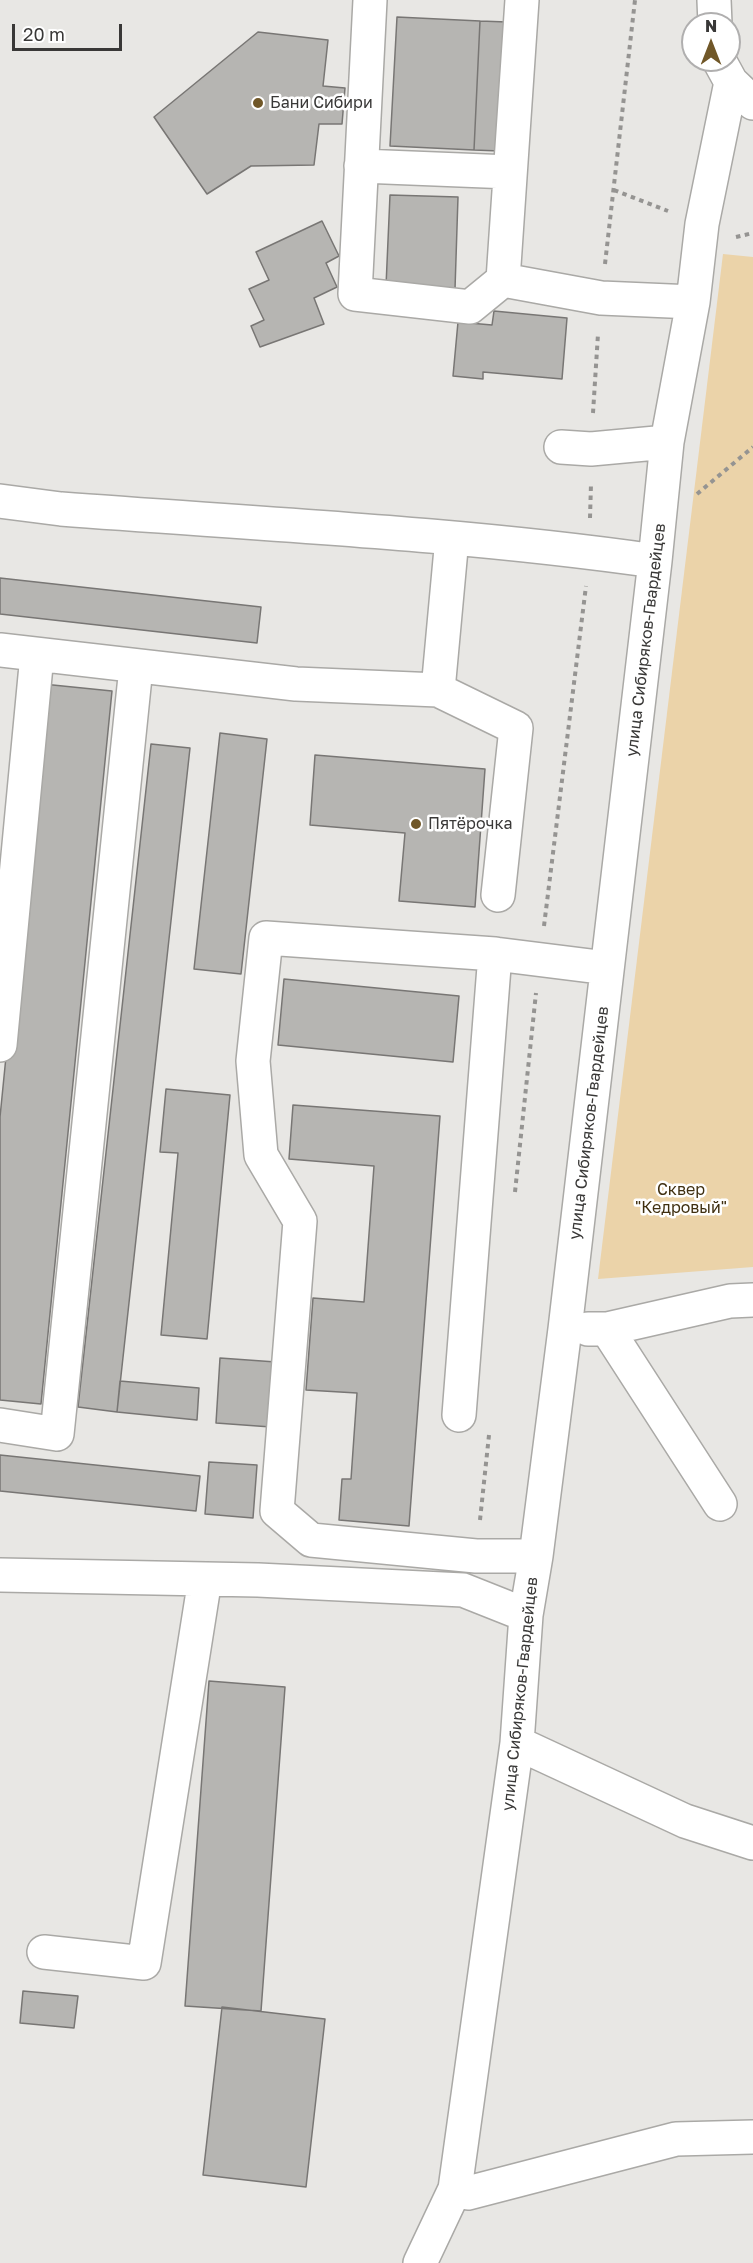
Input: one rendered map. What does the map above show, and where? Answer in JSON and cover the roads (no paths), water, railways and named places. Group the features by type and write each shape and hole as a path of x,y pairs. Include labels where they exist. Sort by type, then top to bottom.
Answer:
{"street":[{"path":"370,0 355,294 470,307 503,280 522,0"},
{"name":"улица Сибиряков-Гвардейцев","path":"420,2263 454,2189 517,1743 526,1615 536,1556 565,1329 667,442 693,302 702,224 734,82"},
{"path":"361,166 510,172"},
{"path":"503,280 601,298 693,302"},
{"path":"576,448 667,442"},
{"path":"0,501 61,509 452,538 655,561"},
{"path":"438,690 452,538"},
{"path":"0,650 296,684 438,690 516,728 498,895"},
{"path":"0,1044 37,655"},
{"path":"0,1425 57,1434 136,667"},
{"path":"536,1556 476,1556 311,1540 277,1511 300,1221 261,1155 253,1060 266,938 495,954 607,969"},
{"path":"459,1415 495,954"},
{"path":"565,1329 607,1329 730,1301 753,1300"},
{"path":"607,1329 720,1504"},
{"path":"0,1575 205,1579 463,1590 526,1615"},
{"path":"44,1952 144,1963 205,1579"},
{"path":"517,1743 686,1821 753,1843"},
{"path":"454,2189 468,2193 676,2139 753,2138"}],"place":[{"name":"Бани Сибири","path":"258,103"},
{"name":"Пятёрочка","path":"416,824"}],"park label":[{"name":"Сквер \"Кедровый\"","path":"681,1199"}]}
